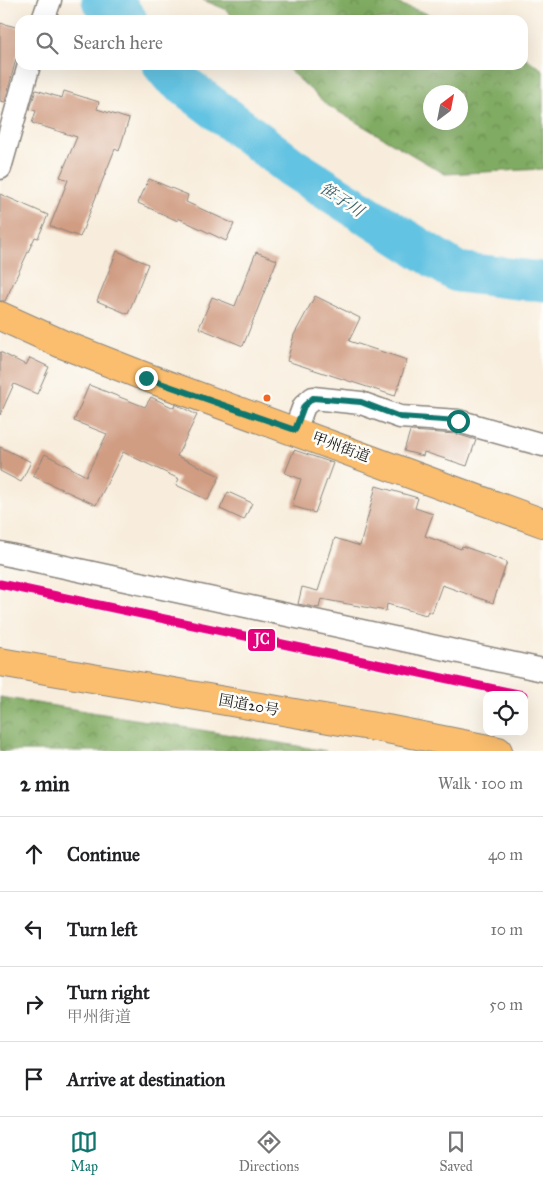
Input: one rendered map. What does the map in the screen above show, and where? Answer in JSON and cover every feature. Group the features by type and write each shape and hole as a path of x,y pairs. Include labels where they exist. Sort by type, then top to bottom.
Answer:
{"main road":[{"name":"甲州街道","path":"0,316 62,344 146,378 295,430 543,523"},
{"name":"国道20号","path":"0,662 387,729 498,751"}],"lane":[{"path":"45,15 50,0"},
{"path":"0,168 28,70"},
{"path":"295,430 304,406 313,398 332,398 361,402 400,417 458,421 543,446"},
{"path":"0,553 543,670"}],"green space":[{"path":"203,0 388,0 431,15 231,15 225,9"},
{"path":"528,60 543,70 543,169 445,174 327,105 289,70 528,70"},
{"path":"0,697 292,745 326,751 0,751"}],"building":[{"path":"0,23 15,27 15,63 5,102 0,101"},
{"path":"36,90 62,98 64,91 99,102 97,109 129,119 119,151 115,149 80,237 50,226 68,180 60,177 77,137 32,123 36,111 30,109"},
{"path":"149,179 188,195 186,202 234,224 226,241 178,218 178,221 138,203"},
{"path":"0,194 48,215 38,238 35,237 5,301 0,301"},
{"path":"117,251 148,264 128,314 97,301"},
{"path":"256,252 277,260 243,346 199,328 212,297 235,306"},
{"path":"315,296 360,318 349,341 407,360 395,396 287,361 294,335"},
{"path":"0,352 26,365 30,358 49,367 37,394 14,384 0,415"},
{"path":"89,385 145,407 151,397 174,408 175,404 197,415 177,456 220,476 208,500 176,485 179,479 123,452 96,505 33,476 45,454 86,476 107,434 74,421"},
{"path":"410,431 456,434 476,440 467,466 424,452 423,456 404,451"},
{"path":"0,447 31,462 21,482 0,471"},
{"path":"294,450 333,463 315,513 292,506 301,479 285,473"},
{"path":"376,486 418,498 415,508 433,514 425,536 461,549 462,546 507,562 493,603 442,585 432,613 428,611 426,615 387,604 386,611 321,599 319,608 298,604 302,587 318,591 335,538 360,546"},
{"path":"228,492 252,503 244,520 220,509"}],"waterway":[{"name":"笹子川","path":"102,0 123,15"},
{"name":"笹子川","path":"167,70 172,76 293,168 457,272 543,282"}],"transit line":[{"name":"JC","path":"0,584 504,691"}],"route":[{"path":"146,378 295,430 304,406 313,398 332,398 361,402 400,417 458,421"}]}
